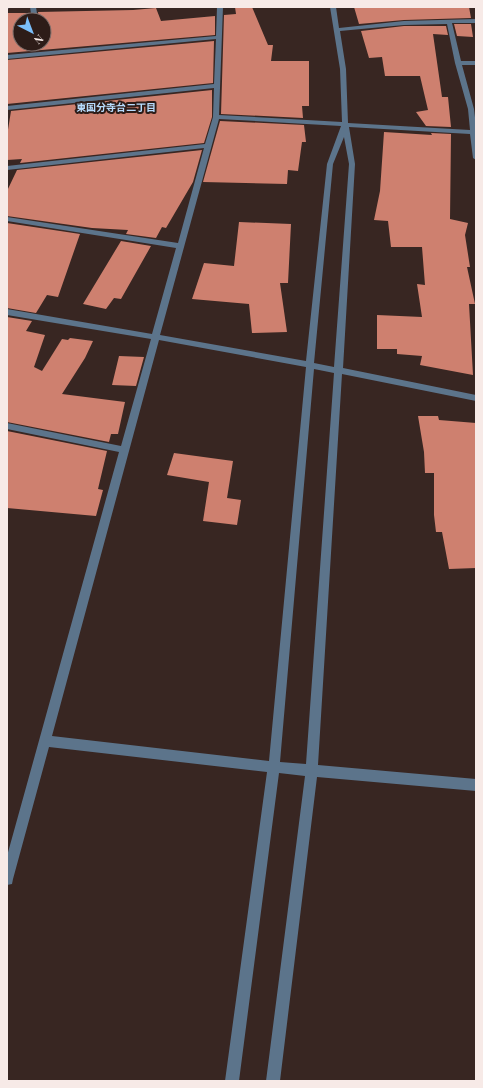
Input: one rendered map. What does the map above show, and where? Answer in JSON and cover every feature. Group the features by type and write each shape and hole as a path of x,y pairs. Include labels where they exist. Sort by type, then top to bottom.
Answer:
{"street":[{"path":"7,879 216,117 220,7"},
{"path":"273,1081 312,770 352,164 345,125 343,69 333,7"},
{"path":"336,30 449,21 476,21"},
{"path":"449,21 458,63 474,109 473,132 476,158"},
{"path":"7,57 40,52 219,37"},
{"path":"458,63 476,63"},
{"path":"7,108 217,86"},
{"path":"216,117 473,132"},
{"path":"232,1081 274,767 310,365 330,164 345,125"},
{"path":"7,168 208,146"},
{"path":"7,219 181,246"},
{"path":"7,312 156,336 339,370 476,398"},
{"path":"7,426 125,450"},
{"path":"45,741 274,767 476,785"}],"building":[{"path":"235,7 252,7 268,45 273,45 271,61 309,61 309,106 302,106 303,118 221,114 224,15 236,14"},
{"path":"354,7 469,7 471,18 404,20 359,24"},
{"path":"156,8 161,21 215,16 215,35 52,49 52,12 38,12 133,10"},
{"path":"7,13 12,13 12,52 19,52 7,53"},
{"path":"454,24 471,24 473,37 457,36"},
{"path":"404,26 446,26 448,35 433,34 442,97 448,97 451,127 426,126 416,112 428,110 420,76 385,76 382,57 369,58 361,31"},
{"path":"214,41 213,83 7,104 7,60"},
{"path":"212,90 212,117 204,143 20,163 22,159 7,160 7,136 11,111"},
{"path":"220,121 304,125 306,142 302,142 298,171 288,170 287,184 203,182"},
{"path":"384,132 432,135 431,133 451,134 450,219 468,223 465,235 470,267 467,267 475,304 469,304 473,375 420,365 422,356 397,354 397,349 377,349 377,315 422,317 417,284 425,285 422,247 391,247 388,221 374,220 380,191"},
{"path":"202,150 193,182 166,228 162,227 156,238 126,234 128,230 92,228 7,216 7,191 17,170"},
{"path":"239,222 291,224 288,283 280,283 287,332 252,333 249,304 192,299 204,263 234,266"},
{"path":"7,223 80,234 58,297 47,295 36,313 7,308"},
{"path":"121,241 151,246 121,299 114,298 106,309 83,304"},
{"path":"7,317 32,321 26,331 45,335 34,367 42,371 62,339 68,340 70,338 93,341 85,358 62,394 125,402 118,434 111,434 109,442 7,422"},
{"path":"119,356 144,357 136,386 112,385"},
{"path":"418,416 438,416 439,420 476,423 476,568 449,569 442,532 436,532 434,515 434,473 425,473 424,452"},
{"path":"7,431 107,451 98,489 103,490 96,516 7,508"},
{"path":"174,453 233,461 227,498 241,500 237,525 203,521 209,482 167,475"}],"district":[{"name":"東国分寺台二丁目","path":"116,107"}]}
